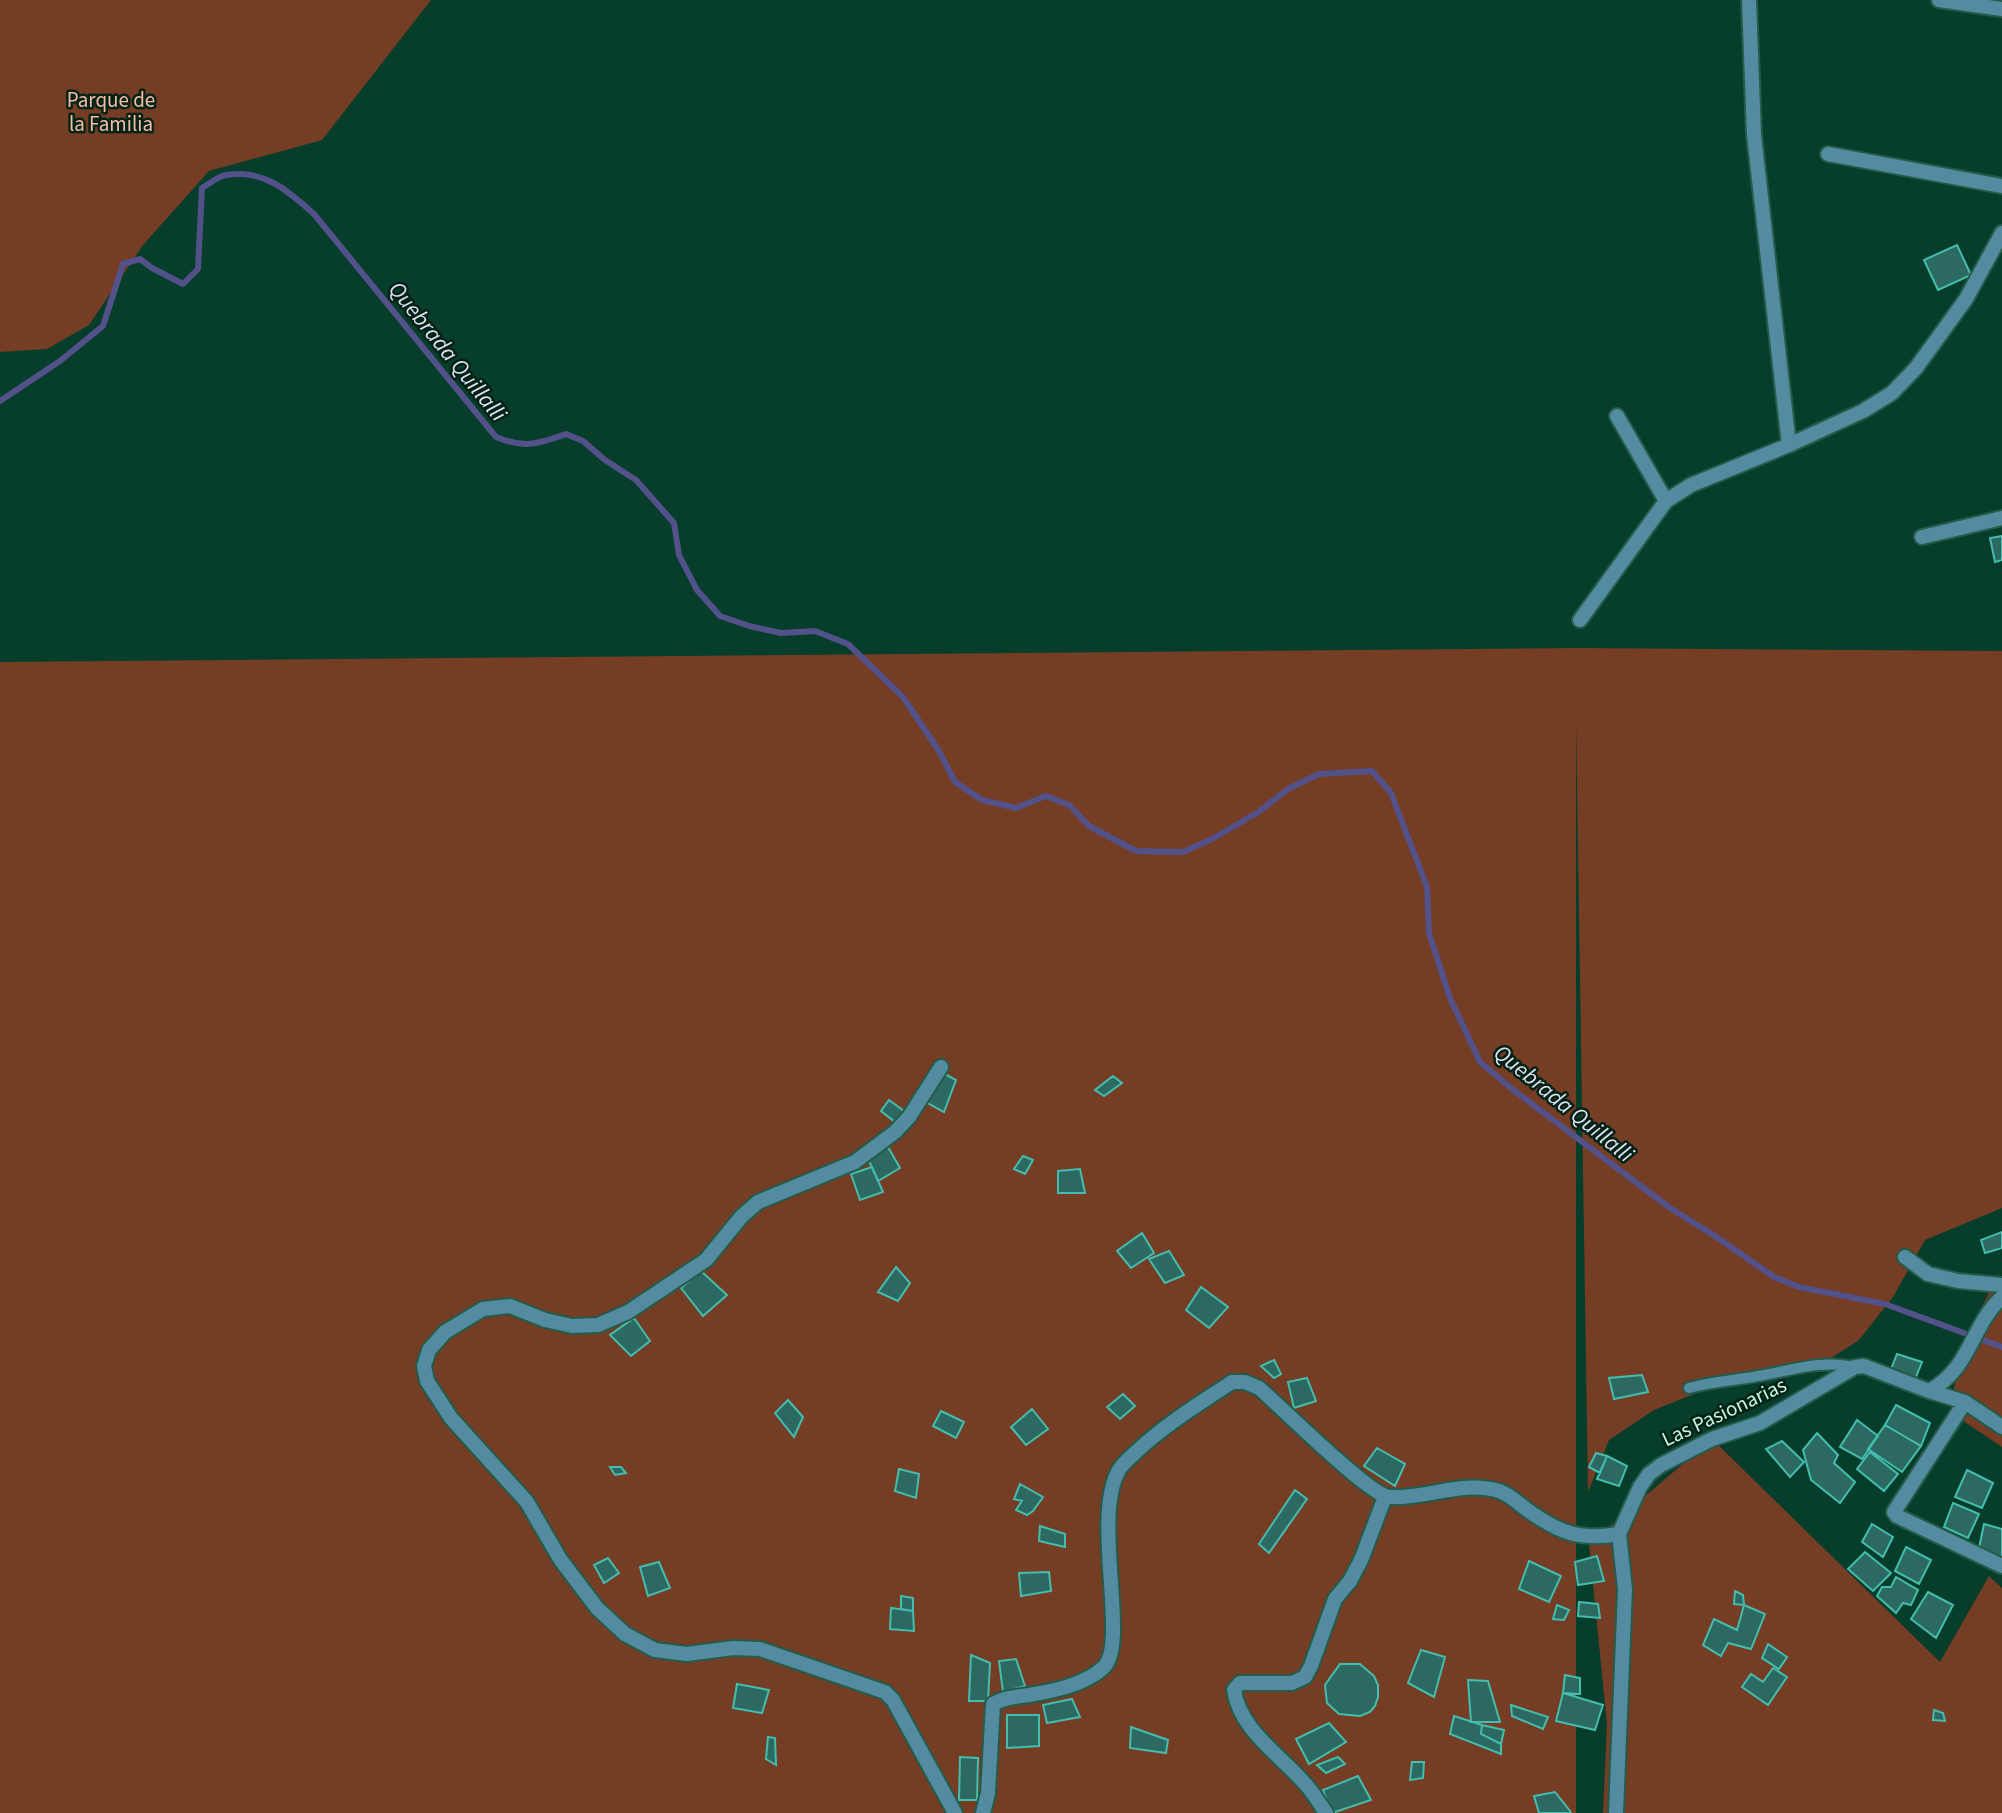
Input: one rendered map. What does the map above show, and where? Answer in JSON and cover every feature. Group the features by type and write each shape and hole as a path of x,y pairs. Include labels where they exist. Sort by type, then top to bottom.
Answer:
{"street":[{"path":"1749,0 1754,135 1789,445"},
{"path":"1939,0 2002,9"},
{"path":"1828,154 2002,186"},
{"path":"1580,620 1666,500 1691,485 1863,411 1892,393 1916,368 1966,299 2002,233"},
{"path":"1617,416 1666,500"},
{"path":"1923,537 2002,519"},
{"path":"941,1067 909,1117 895,1132 855,1162 758,1202 741,1217 706,1260 628,1312 598,1325 572,1326 545,1320 510,1306 483,1309 445,1332 429,1350 424,1366 427,1381 451,1418 527,1502 559,1559 597,1608 625,1634 655,1650 687,1654 733,1648 760,1649 885,1692 893,1700 955,1813"},
{"path":"1905,1257 1928,1274 1958,1281 2002,1285"},
{"path":"1929,1391 1945,1381 1962,1362 1989,1309 2002,1297"},
{"path":"1855,1367 1864,1366 1965,1402 2002,1427"},
{"name":"Las Pasionarias","path":"1619,1534 1648,1474 1712,1439 1760,1423 1855,1367"},
{"path":"983,1813 989,1793 993,1704 1000,1699 1081,1682 1103,1668 1108,1661 1114,1631 1107,1518 1110,1493 1119,1468 1159,1430 1232,1382 1245,1382 1259,1388 1359,1478 1385,1497 1422,1496 1453,1488 1482,1487 1503,1492 1544,1522 1575,1536 1597,1538 1619,1534 1625,1589 1616,1813"},
{"path":"1965,1402 1894,1511 1897,1516 2002,1566"},
{"path":"1326,1813 1308,1786 1256,1735 1236,1704 1234,1690 1240,1683 1292,1683 1305,1677 1335,1599 1350,1581 1361,1560 1385,1497"}],"lane":[{"path":"1689,1388 1718,1380 1762,1376 1815,1364 1839,1363 1855,1367"}],"green space":[{"name":"Parque de la Familia","path":"0,0 431,0 322,140 209,171 143,245 89,325 47,349 0,352"},
{"path":"1576,648 2002,651 2002,1208 1925,1240 1893,1297 1859,1340 1825,1362 1719,1384 1654,1410 1609,1440 1588,1492 1576,721 1576,1813 0,1813 0,662"},
{"path":"1991,1289 2002,1298 2002,1447 1950,1412 1961,1347"},
{"path":"1712,1439 1940,1662 1989,1576 2002,1588 2002,1813 1603,1813 1607,1724 1589,1544"}],"building":[{"path":"1957,245 1971,275 1938,290 1924,260"},
{"path":"2002,536 2002,560 1995,562 1990,538"},
{"path":"943,1073 956,1080 944,1112 926,1102"},
{"path":"1113,1076 1122,1083 1104,1096 1095,1090"},
{"path":"889,1100 904,1111 895,1122 881,1111"},
{"path":"888,1147 900,1168 878,1181 868,1159"},
{"path":"1023,1156 1033,1160 1025,1174 1014,1169"},
{"path":"872,1167 883,1192 860,1200 851,1174"},
{"path":"1080,1169 1085,1193 1058,1193 1058,1171"},
{"path":"2002,1232 2002,1248 1985,1253 1981,1240"},
{"path":"1142,1233 1154,1253 1131,1268 1117,1251"},
{"path":"1169,1251 1184,1275 1165,1283 1149,1259"},
{"path":"896,1267 910,1283 898,1301 878,1292"},
{"path":"701,1271 727,1295 703,1316 681,1288"},
{"path":"1201,1287 1228,1307 1209,1328 1186,1310"},
{"path":"634,1318 650,1341 631,1356 610,1335"},
{"path":"1897,1354 1922,1362 1914,1382 1889,1374"},
{"path":"1274,1360 1281,1374 1274,1378 1261,1366"},
{"path":"1642,1375 1648,1392 1614,1399 1609,1378"},
{"path":"1307,1378 1316,1401 1294,1408 1288,1382"},
{"path":"1123,1394 1135,1406 1120,1419 1107,1407"},
{"path":"788,1400 803,1417 794,1437 775,1413"},
{"path":"1896,1405 1930,1423 1921,1446 1885,1425"},
{"path":"1032,1409 1048,1429 1026,1445 1011,1427"},
{"path":"941,1411 964,1422 956,1438 933,1426"},
{"path":"1857,1420 1878,1436 1862,1459 1840,1447"},
{"path":"1885,1425 1921,1446 1902,1472 1868,1449"},
{"path":"1817,1433 1838,1455 1834,1463 1855,1482 1840,1503 1811,1480 1803,1450"},
{"path":"1782,1441 1804,1462 1790,1477 1766,1449"},
{"path":"1377,1448 1405,1464 1395,1486 1364,1466"},
{"path":"1870,1452 1898,1474 1884,1491 1857,1469"},
{"path":"1596,1453 1607,1456 1600,1473 1589,1467"},
{"path":"1607,1456 1627,1466 1619,1486 1597,1479"},
{"path":"610,1467 621,1467 626,1473 615,1475"},
{"path":"899,1469 919,1474 916,1498 895,1491"},
{"path":"1967,1470 1993,1483 1982,1508 1955,1497"},
{"path":"1020,1484 1043,1497 1027,1515 1016,1510 1022,1501 1014,1499"},
{"path":"1295,1490 1307,1499 1269,1553 1259,1544"},
{"path":"1953,1503 1979,1514 1968,1538 1944,1527"},
{"path":"1872,1524 1893,1537 1883,1557 1862,1542"},
{"path":"1984,1524 2002,1529 2002,1557 1979,1548"},
{"path":"1040,1526 1065,1534 1065,1547 1039,1541"},
{"path":"1906,1547 1931,1560 1919,1584 1895,1571"},
{"path":"1865,1552 1891,1573 1873,1591 1848,1569"},
{"path":"1597,1556 1604,1581 1578,1585 1575,1562"},
{"path":"608,1558 619,1573 604,1583 594,1565"},
{"path":"1529,1561 1561,1576 1549,1602 1519,1589"},
{"path":"659,1562 670,1588 648,1596 640,1567"},
{"path":"1049,1572 1051,1591 1021,1596 1019,1573"},
{"path":"1896,1577 1918,1590 1911,1605 1903,1603 1896,1613 1877,1596 1882,1587 1891,1587"},
{"path":"1735,1591 1743,1595 1744,1605 1734,1604"},
{"path":"1928,1592 1953,1605 1936,1638 1911,1619"},
{"path":"901,1596 913,1598 913,1611 901,1609"},
{"path":"1579,1602 1598,1604 1600,1618 1578,1616"},
{"path":"1557,1605 1569,1610 1564,1620 1553,1619"},
{"path":"1744,1605 1765,1614 1751,1649 1728,1643 1721,1656 1703,1645 1714,1619 1737,1630"},
{"path":"891,1608 913,1611 914,1631 890,1629"},
{"path":"1768,1644 1787,1657 1779,1669 1762,1658"},
{"path":"1421,1650 1445,1657 1434,1697 1408,1683"},
{"path":"971,1655 990,1663 988,1701 969,1701"},
{"path":"1016,1659 1025,1686 1003,1692 999,1661"},
{"path":"1340,1664 1360,1664 1374,1676 1378,1685 1378,1697 1370,1712 1360,1716 1339,1714 1327,1703 1325,1685"},
{"path":"1773,1668 1787,1677 1768,1705 1742,1687 1751,1674 1763,1682"},
{"path":"1565,1675 1580,1678 1580,1694 1563,1693"},
{"path":"1468,1680 1488,1681 1500,1722 1471,1722"},
{"path":"737,1684 769,1690 762,1713 733,1708"},
{"path":"1563,1693 1603,1705 1595,1730 1556,1721"},
{"path":"1072,1699 1080,1717 1047,1723 1043,1705"},
{"path":"1511,1705 1548,1717 1543,1729 1512,1716"},
{"path":"1934,1710 1943,1713 1945,1721 1933,1720"},
{"path":"1007,1715 1039,1715 1039,1746 1007,1748"},
{"path":"1454,1716 1482,1725 1481,1734 1501,1744 1501,1754 1450,1734"},
{"path":"1329,1723 1346,1742 1309,1764 1296,1739"},
{"path":"1482,1725 1504,1730 1501,1744 1481,1734"},
{"path":"1131,1727 1168,1740 1166,1753 1130,1748"},
{"path":"768,1737 775,1738 776,1765 766,1759"},
{"path":"960,1757 978,1758 977,1800 959,1800"},
{"path":"1338,1757 1345,1764 1326,1773 1317,1765"},
{"path":"1412,1762 1424,1762 1423,1778 1410,1780"},
{"path":"1358,1776 1371,1800 1332,1813 1323,1790"},
{"path":"1555,1792 1571,1813 1539,1813 1534,1796"}],"waterway":[{"name":"Quebrada Quillalli","path":"0,401 60,361 103,326 123,264 140,259 183,284 198,269 202,188 217,178 240,174 253,175 275,184 314,214 496,437 515,443 531,444 566,434 583,441 605,460 636,480 674,523 679,555 697,590 720,616 781,633 815,631 848,644 903,697 939,751 955,782 982,800 1016,808 1046,796 1069,805 1089,826 1136,851 1183,852 1212,839 1257,813 1288,789 1319,774 1372,771 1391,793 1427,887 1429,933 1450,998 1480,1062 1670,1208 1774,1277 1799,1287 1885,1304 2002,1347"}]}
